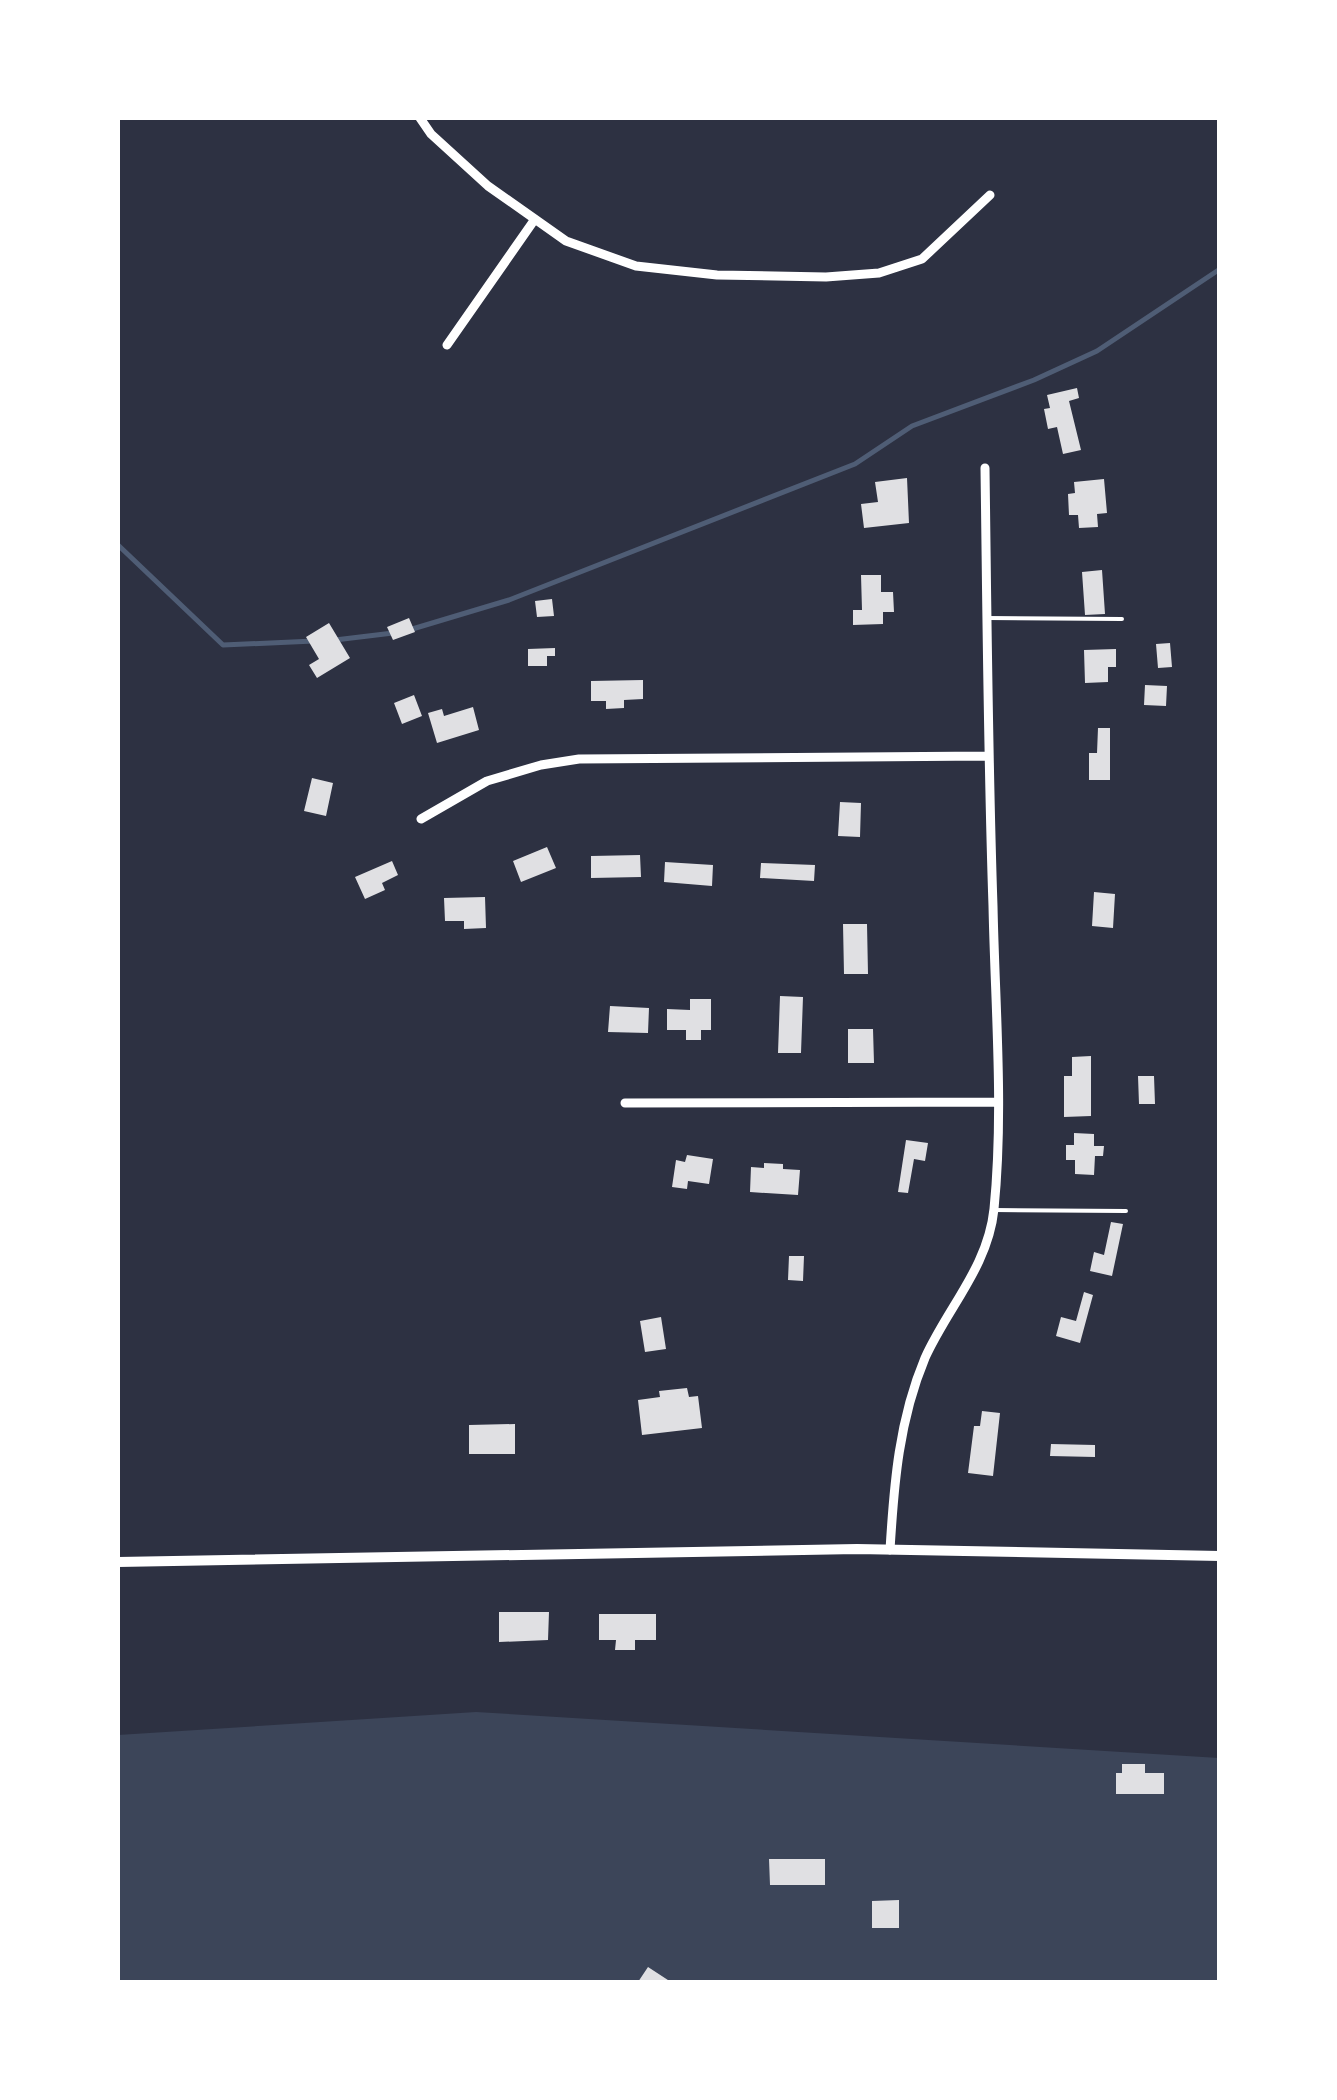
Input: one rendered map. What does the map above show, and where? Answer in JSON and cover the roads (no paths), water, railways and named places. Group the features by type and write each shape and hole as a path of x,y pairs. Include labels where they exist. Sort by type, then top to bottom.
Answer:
{"street":[{"path":"420,118 431,134 488,186 566,242 636,266 717,275 879,273 922,259 990,195"},
{"path":"447,346 535,218"},
{"path":"890,1550 896,1464 909,1397 928,1352 974,1276 987,1244 994,1210 998,1102 985,468"},
{"path":"421,819 486,781 579,759 988,756"},
{"path":"624,1104 998,1102"},
{"path":"118,1562 890,1550 1220,1556"}],"lane":[{"path":"987,618 1122,619"},
{"path":"994,1210 1126,1211"}],"waterway":[{"path":"409,630 509,600 855,464 912,426 1034,380 1097,351 1220,269"},
{"path":"118,545 223,645 314,641"},
{"path":"335,640 393,633"}]}
